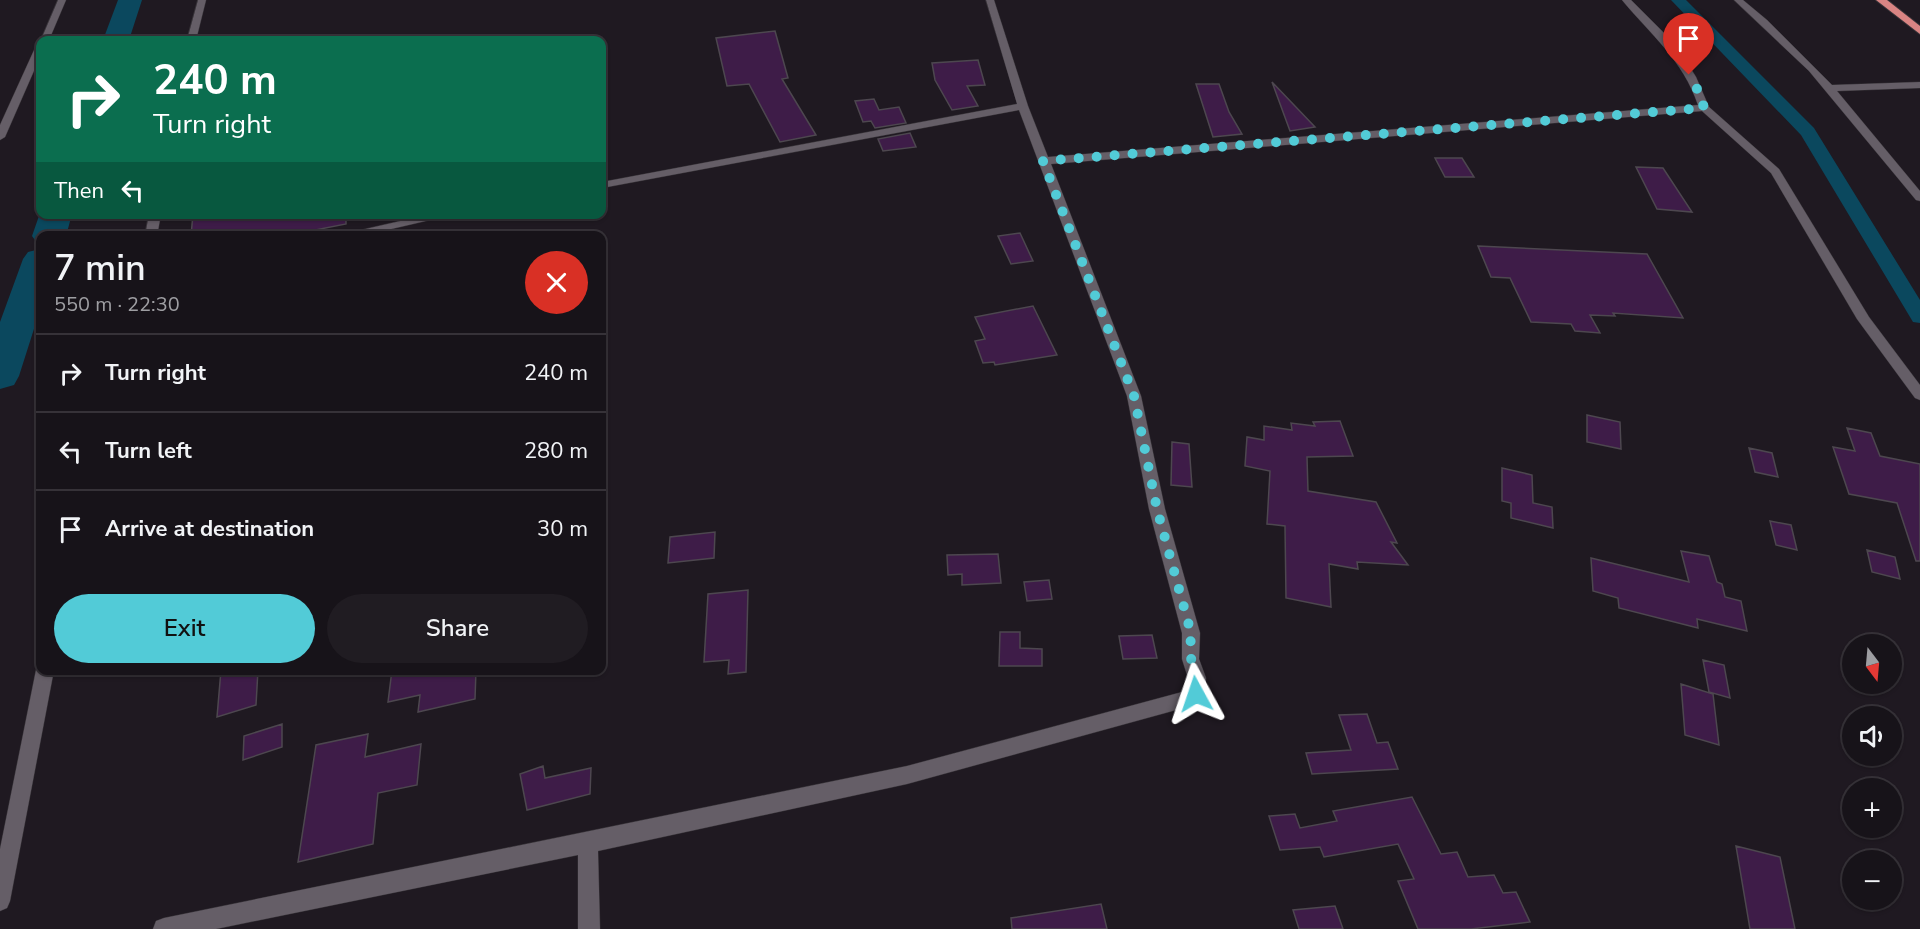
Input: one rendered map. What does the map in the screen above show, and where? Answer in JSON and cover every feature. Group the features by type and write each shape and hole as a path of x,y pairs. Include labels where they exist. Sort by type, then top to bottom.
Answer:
{"highway":[{"path":"1881,0 1919,29"}],"street":[{"path":"46,36 62,0"},
{"path":"192,36 202,0"},
{"path":"164,929 908,775 1187,699 1196,694 1198,688 1190,654 1191,633 1157,509 1134,396 1023,106 990,0"},
{"path":"1626,0 1668,39 1700,94 1704,108 1775,171 1864,319 1920,395"},
{"path":"1738,0 1786,40 1831,88 1920,198"},
{"path":"0,137 36,57"},
{"path":"1831,88 1920,86"},
{"path":"606,184 1023,106"},
{"path":"1043,161 1704,108"},
{"path":"365,231 426,219"},
{"path":"0,902 44,675"},
{"path":"588,843 590,929"}],"building":[{"path":"775,31 788,78 782,79 816,135 780,142 749,84 727,86 716,38"},
{"path":"978,60 985,85 967,86 978,106 952,110 935,80 932,63"},
{"path":"1272,82 1315,127 1290,131"},
{"path":"1196,84 1219,84 1229,112 1242,134 1213,137"},
{"path":"874,99 879,110 899,107 906,123 875,128 871,121 863,122 855,101"},
{"path":"910,133 916,147 883,151 878,139"},
{"path":"1435,158 1462,158 1474,177 1445,177"},
{"path":"1636,167 1663,168 1692,212 1657,209"},
{"path":"193,219 346,219 346,224 310,231 191,231"},
{"path":"1020,233 1033,261 1011,264 998,236"},
{"path":"1478,246 1647,254 1683,318 1613,313 1615,316 1590,315 1600,333 1575,331 1571,324 1531,322 1510,278 1491,277"},
{"path":"1033,306 1057,355 995,365 994,362 983,363 975,341 985,339 975,317"},
{"path":"1587,415 1620,422 1621,449 1587,442"},
{"path":"1340,421 1353,456 1307,457 1308,491 1376,502 1397,543 1391,542 1408,565 1357,562 1358,569 1329,564 1331,607 1286,598 1285,526 1267,524 1270,471 1245,466 1247,437 1264,440 1264,426 1292,430 1291,423 1315,426 1313,422"},
{"path":"1847,428 1871,433 1880,456 1920,464 1920,561 1916,561 1897,503 1849,494 1833,447 1855,451"},
{"path":"1172,442 1189,444 1192,487 1171,485"},
{"path":"1749,448 1772,453 1778,477 1755,472"},
{"path":"1502,468 1532,475 1533,503 1552,507 1553,528 1511,518 1511,503 1502,501"},
{"path":"1770,521 1791,525 1797,550 1776,545"},
{"path":"715,532 714,558 668,563 670,537"},
{"path":"1867,550 1895,557 1900,579 1872,572"},
{"path":"1681,551 1709,556 1717,582 1722,584 1725,597 1741,601 1747,631 1697,619 1698,628 1619,608 1618,598 1593,591 1591,558 1689,582"},
{"path":"998,554 1001,583 962,585 962,574 948,575 947,555"},
{"path":"1049,580 1052,599 1027,601 1024,582"},
{"path":"748,590 746,672 728,674 729,660 704,662 708,594"},
{"path":"1000,632 1020,632 1020,648 1042,649 1042,666 999,666"},
{"path":"1152,635 1157,658 1123,659 1119,636"},
{"path":"1703,660 1724,665 1730,698 1709,692"},
{"path":"221,675 258,675 256,705 217,717"},
{"path":"391,675 476,675 475,699 418,712 420,695 388,702"},
{"path":"1681,684 1713,694 1719,745 1685,735"},
{"path":"1367,714 1377,743 1388,742 1398,769 1312,774 1306,753 1351,750 1339,715"},
{"path":"282,724 282,747 243,760 244,736"},
{"path":"368,734 365,757 421,744 417,785 378,793 373,844 298,862 316,745"},
{"path":"543,766 545,778 591,768 590,794 527,810 520,774"},
{"path":"1412,797 1441,854 1457,852 1468,877 1494,875 1503,893 1516,892 1530,922 1471,929 1418,929 1398,881 1414,879 1398,844 1324,857 1320,847 1280,850 1269,816 1295,814 1300,828 1337,821 1333,811"},
{"path":"1736,846 1780,857 1795,929 1750,929"},
{"path":"1101,904 1107,929 1012,929 1011,918"},
{"path":"1335,906 1343,929 1299,929 1293,910"}],"waterway":[{"path":"117,36 130,0"},
{"path":"1678,0 1808,132 1920,317"},
{"path":"51,231 54,219"},
{"path":"0,376 36,271"}],"route":[{"path":"1196,694 1197,679 1190,654 1191,633 1157,509 1134,396 1043,161 1704,108 1700,94 1689,75"}]}
